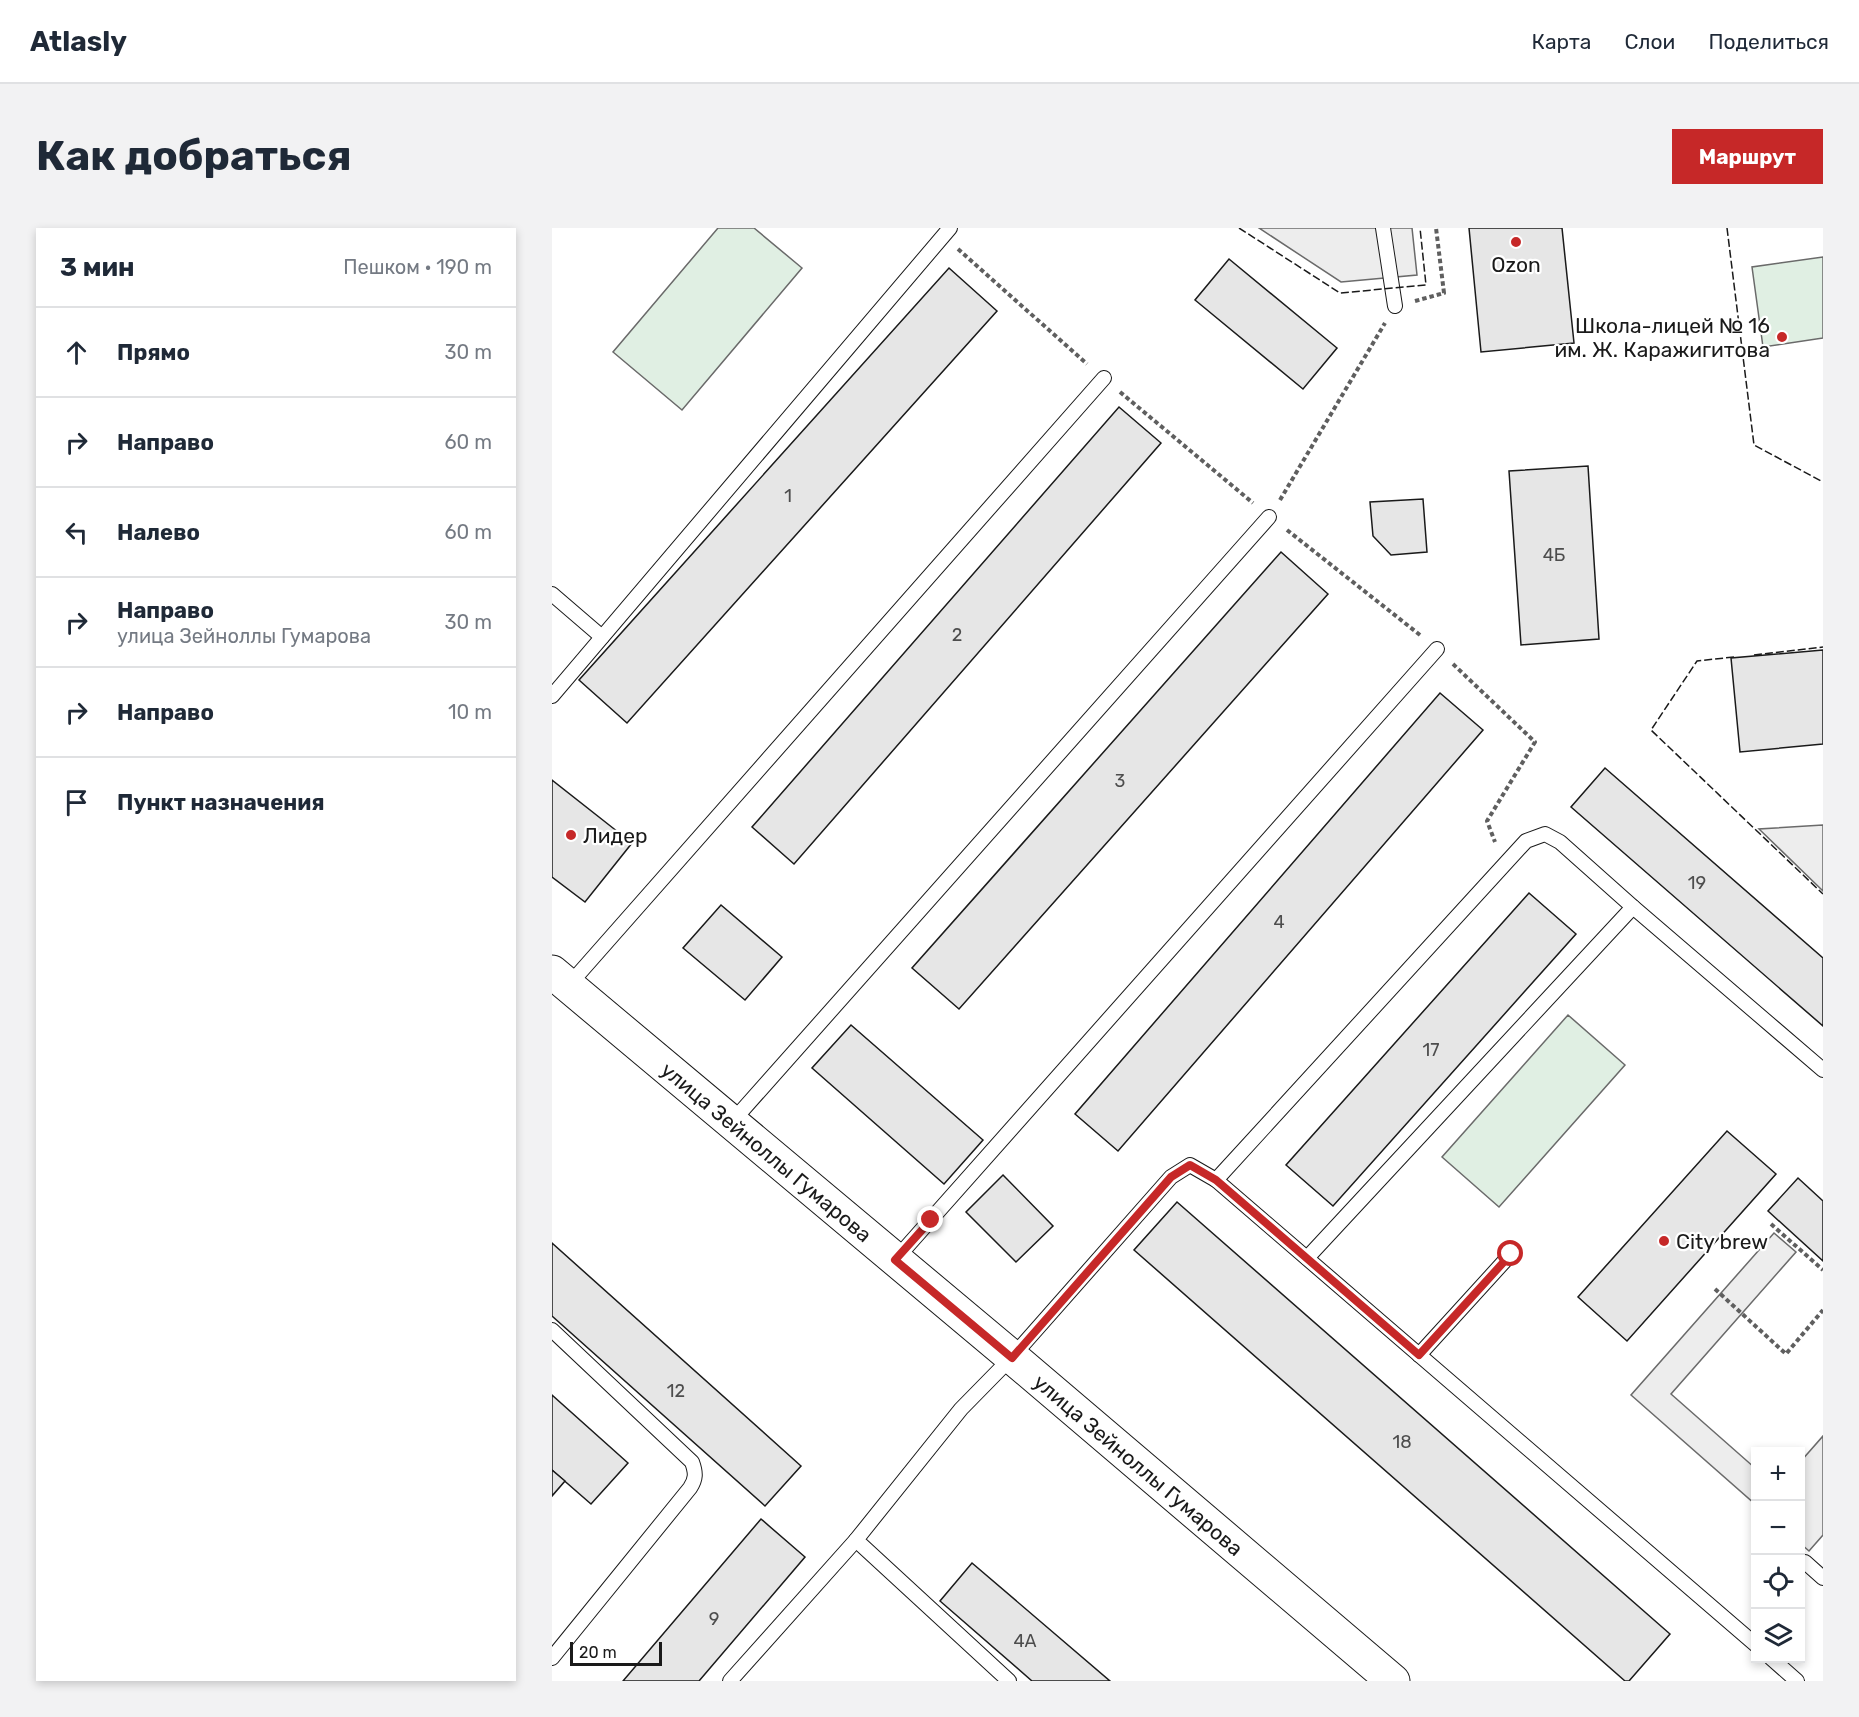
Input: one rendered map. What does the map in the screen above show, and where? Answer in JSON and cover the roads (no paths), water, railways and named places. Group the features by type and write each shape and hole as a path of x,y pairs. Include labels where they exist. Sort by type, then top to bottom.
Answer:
{"main road":[{"name":"улица Зейноллы Гумарова","path":"560,979 1393,1681"}],"lane":[{"path":"552,696 950,228"},
{"path":"1383,228 1395,306"},
{"path":"560,979 1104,378"},
{"path":"731,1123 1269,517"},
{"path":"552,594 602,637"},
{"path":"895,1260 1437,649"},
{"path":"1216,1180 1526,841 1545,834 1560,842 1823,1070"},
{"path":"1307,1258 1633,907"},
{"path":"730,1681 856,1540 961,1409 1012,1358 1171,1177 1190,1165 1216,1180 1751,1642"},
{"path":"1419,1355 1511,1254"},
{"path":"552,1330 692,1462 695,1471 695,1480 690,1488 552,1658"},
{"path":"856,1540 1009,1681"},
{"path":"1805,1562 1823,1578"},
{"path":"1776,1663 1797,1681"}],"place":[{"name":"Ozon","path":"1516,242"},
{"name":"Школа-лицей № 16 им. Ж. Каражигитова","path":"1782,337"},
{"name":"Лидер","path":"571,835"},
{"name":"City brew","path":"1664,1241"}]}
